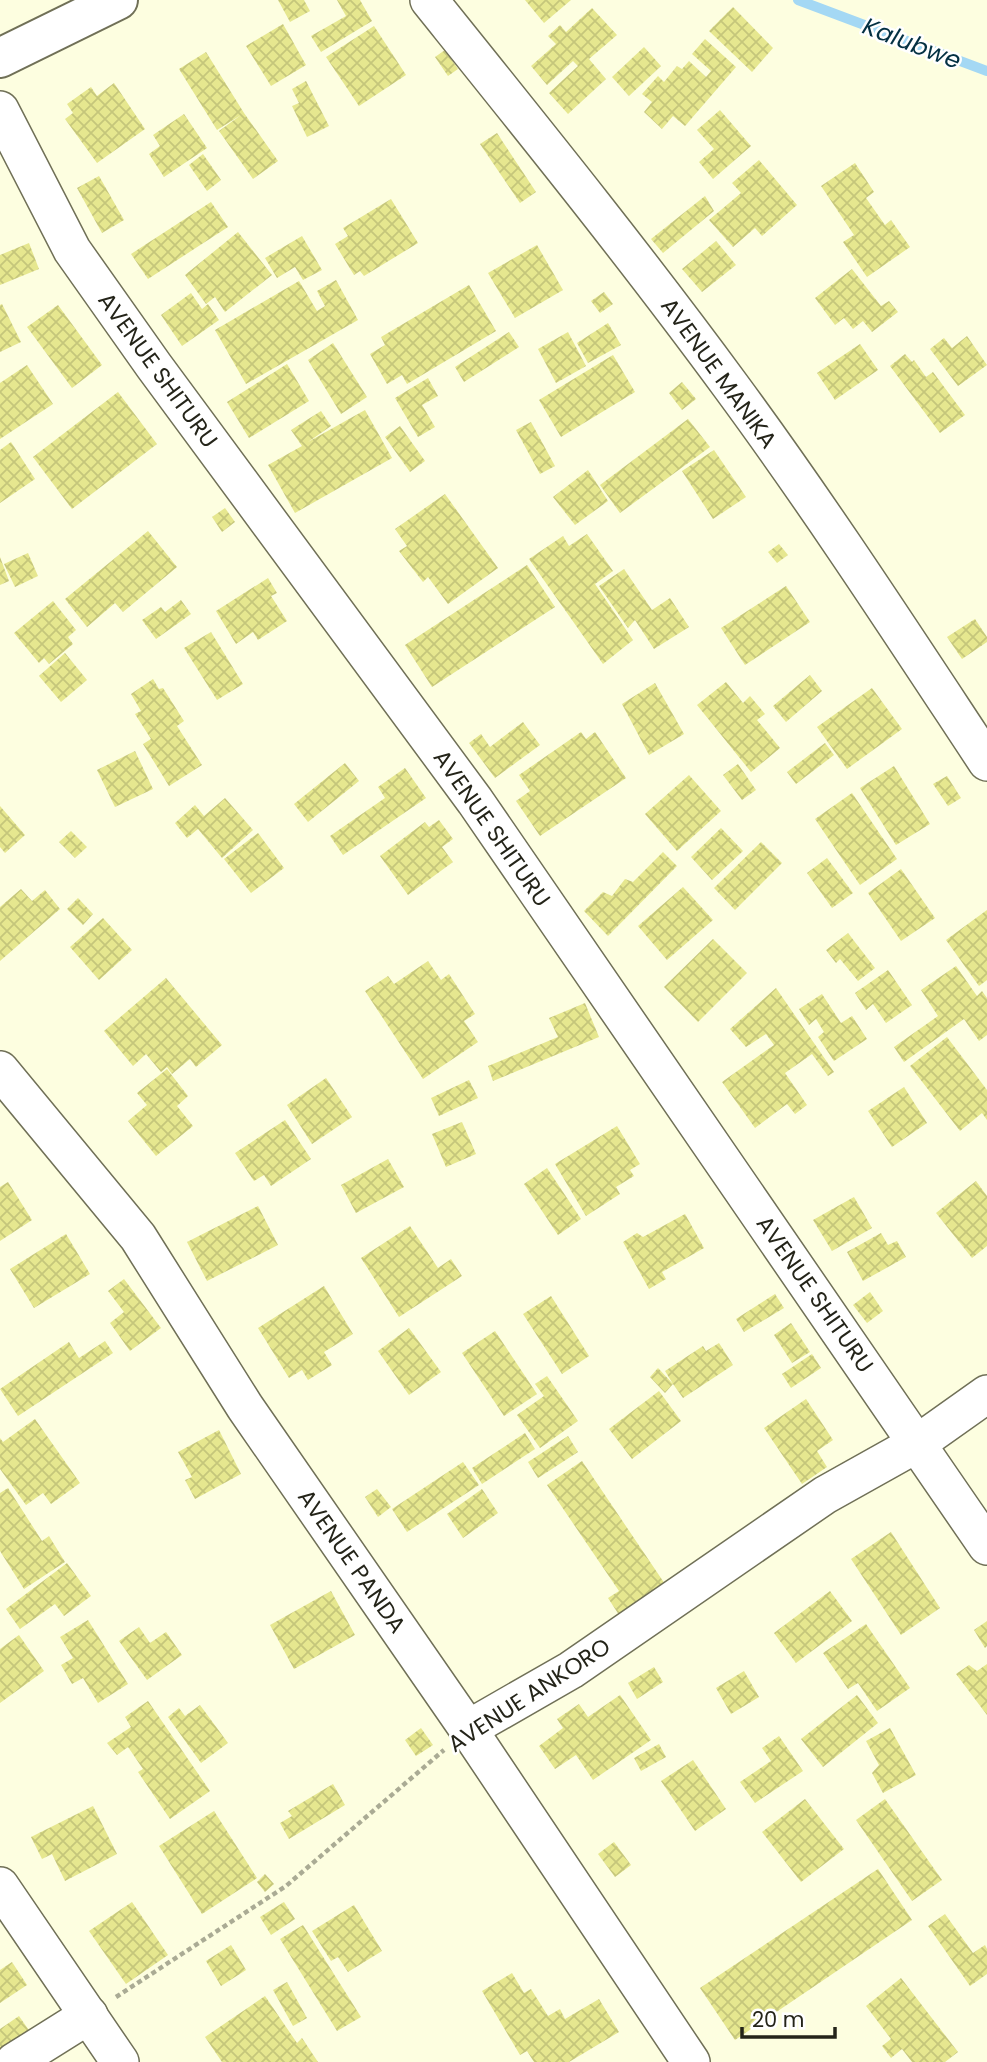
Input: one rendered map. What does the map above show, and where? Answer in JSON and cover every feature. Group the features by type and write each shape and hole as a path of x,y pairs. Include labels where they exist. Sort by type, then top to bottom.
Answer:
{"street":[{"path":"0,58 118,0"},
{"name":"AVENUE MANIKA","path":"429,0 588,198 730,386 987,762"},
{"name":"AVENUE SHITURU","path":"0,110 72,250 154,366 475,801 987,1546"},
{"name":"AVENUE PANDA","path":"0,1070 138,1237 245,1407 468,1729 691,2062"},
{"name":"AVENUE ANKORO","path":"468,1729 571,1670 825,1495 918,1443 987,1394"},
{"path":"0,1886 120,2062"},
{"path":"14,2062 89,2015"}],"path":[{"name":"AVENUE ANKORO","path":"89,2015 286,1886 468,1729"}],"building":[{"path":"278,0 304,0 310,11 290,22"},
{"path":"337,0 360,0 372,21 321,52 311,36 346,16"},
{"path":"525,0 571,0 544,23"},
{"path":"733,7 773,48 752,72 709,31"},
{"path":"592,8 617,35 589,59 606,79 568,114 549,93 578,66 573,61 547,85 531,66 556,44 548,36 560,25 566,32"},
{"path":"283,24 306,65 271,86 246,46"},
{"path":"374,26 406,75 359,106 326,57"},
{"path":"705,39 736,67 685,126 673,116 662,129 644,112 652,102 642,94 658,76 664,82 677,66 682,69 689,61 706,77 711,71 692,54"},
{"path":"644,47 661,66 629,96 612,77"},
{"path":"445,50 458,69 448,76 435,57"},
{"path":"206,52 278,161 253,179 219,131 241,115 217,130 179,69"},
{"path":"306,81 329,126 307,137 292,106 299,103 292,89"},
{"path":"114,83 145,129 97,163 65,119 73,113 67,104 91,87 97,96"},
{"path":"720,110 751,146 713,179 699,162 714,149 697,130"},
{"path":"184,114 207,148 164,177 149,154 160,146 153,135"},
{"path":"497,133 536,192 520,203 480,144"},
{"path":"203,154 221,180 207,191 189,165"},
{"path":"759,160 797,205 762,236 755,228 733,247 709,220 741,193 732,183"},
{"path":"855,163 874,192 866,198 885,225 891,220 910,247 867,277 843,242 854,235 821,186"},
{"path":"99,176 124,220 102,233 77,188"},
{"path":"705,196 714,211 663,253 651,239"},
{"path":"391,199 418,243 364,276 360,271 354,275 335,244 348,236 343,228"},
{"path":"211,202 228,227 148,279 131,254"},
{"path":"238,232 272,275 225,312 215,297 206,304 185,275"},
{"path":"302,236 322,270 303,280 295,267 277,278 265,258"},
{"path":"716,241 736,265 702,292 682,269"},
{"path":"29,243 39,269 0,285 0,255"},
{"path":"537,245 563,290 515,318 488,273"},
{"path":"852,269 881,306 889,301 898,312 872,332 863,321 853,329 844,318 835,325 815,298"},
{"path":"336,280 358,320 246,384 215,330 299,281 317,311 325,306 317,291"},
{"path":"469,285 496,331 407,384 402,375 387,384 370,354 385,345 381,337"},
{"path":"604,292 613,304 600,313 591,301"},
{"path":"191,293 202,309 208,304 219,320 182,346 161,315"},
{"path":"2,304 21,342 0,352 0,305"},
{"path":"58,305 102,365 72,388 27,327"},
{"path":"608,323 621,345 588,363 577,343"},
{"path":"509,332 519,347 464,382 455,367"},
{"path":"568,332 586,366 556,383 538,349"},
{"path":"967,336 987,365 958,386 930,349 944,338 952,348"},
{"path":"333,343 367,397 341,414 308,360"},
{"path":"860,344 878,370 835,400 817,373"},
{"path":"905,354 912,362 914,360 926,377 933,372 965,415 940,433 890,366"},
{"path":"613,355 635,392 561,437 539,400"},
{"path":"287,364 309,401 249,438 227,402"},
{"path":"27,365 53,404 0,439 0,383"},
{"path":"428,378 438,396 422,405 435,427 418,437 395,398"},
{"path":"682,382 696,399 682,410 669,393"},
{"path":"118,392 157,444 72,509 33,457"},
{"path":"365,410 392,458 295,513 268,465 302,446 291,430 321,411 331,426 308,442"},
{"path":"688,419 710,447 620,513 600,485"},
{"path":"531,422 555,466 540,474 516,430"},
{"path":"400,426 425,461 410,472 385,437"},
{"path":"11,442 35,479 0,503 0,450"},
{"path":"714,450 746,497 713,519 682,471"},
{"path":"588,470 608,501 575,525 553,497"},
{"path":"445,494 498,568 448,604 428,577 423,582 399,551 407,546 395,529"},
{"path":"225,508 235,522 222,532 212,517"},
{"path":"148,531 177,567 123,612 115,603 87,627 65,599"},
{"path":"587,534 613,571 595,584 633,640 603,664 529,559 563,536 569,546"},
{"path":"779,544 788,555 777,563 768,552"},
{"path":"28,553 38,576 15,587 4,564"},
{"path":"0,557 9,581 0,585"},
{"path":"527,565 555,607 432,687 405,645"},
{"path":"624,569 652,610 670,598 689,627 654,649 635,620 628,628 599,586"},
{"path":"268,578 277,593 271,596 287,621 258,640 253,632 236,644 216,611"},
{"path":"786,586 810,622 745,665 721,628"},
{"path":"181,600 191,614 156,639 142,620 161,607 165,612"},
{"path":"53,601 76,630 68,637 73,644 49,664 44,658 39,663 14,633"},
{"path":"975,619 987,637 987,642 962,659 947,637"},
{"path":"211,632 243,684 217,700 184,648"},
{"path":"65,653 87,680 61,702 39,676"},
{"path":"810,675 822,691 786,722 773,706"},
{"path":"153,679 159,689 163,688 184,721 177,726 202,765 169,786 143,744 151,739 135,714 141,711 131,694"},
{"path":"726,682 743,703 750,696 765,714 757,720 780,748 751,772 697,705"},
{"path":"655,683 684,734 649,755 622,704"},
{"path":"872,688 902,729 847,769 817,727"},
{"path":"523,722 540,745 495,778 469,743 481,734 490,747"},
{"path":"581,732 586,739 595,732 626,778 540,836 516,801 530,791 519,775"},
{"path":"825,743 834,755 796,784 787,772"},
{"path":"135,751 153,789 115,807 97,770"},
{"path":"345,763 359,781 308,822 294,804"},
{"path":"738,764 756,790 742,800 723,775"},
{"path":"894,766 930,824 896,845 860,788"},
{"path":"405,768 426,798 343,855 330,836 385,798 378,787"},
{"path":"689,775 721,811 677,851 645,814"},
{"path":"947,776 961,798 948,806 933,784"},
{"path":"852,793 897,859 860,885 815,819"},
{"path":"225,798 253,830 222,858 198,829 187,838 175,823 195,805 204,816"},
{"path":"0,806 25,835 5,853 0,847"},
{"path":"439,820 453,839 442,847 453,862 408,895 380,856 425,822 429,827"},
{"path":"721,828 743,851 712,880 691,857"},
{"path":"71,831 87,847 75,858 59,842"},
{"path":"258,833 284,868 251,893 224,859"},
{"path":"761,842 782,863 735,910 714,888"},
{"path":"663,852 677,866 608,936 584,911 603,892 612,896 625,879 633,882"},
{"path":"827,858 853,893 832,908 807,873"},
{"path":"901,869 935,918 901,941 868,893"},
{"path":"683,887 713,920 667,960 638,926"},
{"path":"21,889 32,901 45,890 60,909 0,961 0,907"},
{"path":"78,898 93,914 83,925 67,909"},
{"path":"987,910 987,980 979,986 946,940"},
{"path":"103,918 132,950 99,980 70,947"},
{"path":"848,933 875,968 858,981 840,959 836,963 826,950"},
{"path":"713,939 747,973 698,1022 664,987"},
{"path":"428,961 441,980 449,974 475,1014 464,1021 478,1042 423,1079 365,991 388,976 394,984"},
{"path":"956,966 977,996 982,991 987,998 987,1035 979,1041 964,1019 904,1062 894,1047 938,1016 921,990"},
{"path":"888,970 912,1005 886,1023 873,1004 866,1010 855,993"},
{"path":"166,978 222,1045 196,1067 190,1059 172,1074 167,1067 161,1072 146,1054 133,1066 104,1031"},
{"path":"776,988 834,1072 828,1076 812,1054 785,1073 807,1105 795,1114 787,1104 755,1128 722,1082 774,1045 766,1034 746,1047 730,1029"},
{"path":"822,994 841,1023 852,1016 867,1039 834,1061 818,1037 824,1032 816,1019 809,1025 799,1009"},
{"path":"585,1003 599,1037 493,1081 488,1066 558,1037 549,1018"},
{"path":"947,1037 987,1090 987,1120 982,1113 960,1131 910,1066"},
{"path":"167,1069 188,1096 177,1106 193,1126 156,1156 128,1121 147,1105 137,1093"},
{"path":"326,1078 352,1117 312,1144 287,1105"},
{"path":"469,1080 478,1098 439,1116 431,1098"},
{"path":"904,1087 927,1123 892,1147 868,1111"},
{"path":"285,1120 311,1159 271,1186 264,1175 254,1181 235,1153"},
{"path":"462,1122 476,1154 446,1167 432,1134"},
{"path":"617,1126 640,1164 630,1170 634,1176 616,1187 620,1194 586,1216 555,1164"},
{"path":"388,1159 404,1187 356,1213 341,1185"},
{"path":"547,1168 581,1219 558,1235 524,1184"},
{"path":"976,1181 987,1196 987,1246 972,1258 936,1213"},
{"path":"8,1182 32,1220 0,1241 0,1187"},
{"path":"854,1197 872,1228 832,1251 813,1220"},
{"path":"258,1206 278,1245 207,1281 187,1242"},
{"path":"685,1214 704,1248 662,1272 666,1279 649,1289 623,1242 637,1233 643,1237"},
{"path":"410,1226 438,1268 451,1259 462,1276 399,1317 361,1258"},
{"path":"881,1233 888,1245 897,1241 906,1257 863,1281 847,1252"},
{"path":"66,1234 90,1274 34,1308 10,1269"},
{"path":"124,1279 161,1328 130,1351 110,1323 124,1312 108,1291"},
{"path":"324,1286 353,1334 324,1352 332,1365 308,1380 302,1370 289,1378 258,1328"},
{"path":"870,1292 883,1311 867,1323 853,1305"},
{"path":"775,1294 784,1308 744,1332 736,1319"},
{"path":"551,1296 589,1356 562,1374 523,1314"},
{"path":"791,1323 810,1352 792,1363 774,1335"},
{"path":"409,1328 441,1372 409,1395 378,1351"},
{"path":"495,1331 537,1394 504,1416 462,1353"},
{"path":"105,1341 113,1353 18,1416 0,1389 69,1342 79,1358"},
{"path":"719,1343 733,1365 683,1398 665,1371 703,1346 706,1351"},
{"path":"812,1354 821,1368 791,1388 782,1374"},
{"path":"658,1368 673,1384 665,1393 650,1377"},
{"path":"547,1376 578,1421 540,1448 517,1415 544,1396 535,1384"},
{"path":"659,1391 681,1421 632,1459 609,1429"},
{"path":"806,1399 833,1440 817,1451 827,1467 802,1484 764,1428"},
{"path":"35,1419 80,1483 51,1504 43,1493 26,1505 0,1469 0,1438 3,1442"},
{"path":"219,1430 241,1474 195,1499 185,1480 192,1477 178,1452"},
{"path":"525,1433 535,1449 482,1484 472,1468"},
{"path":"568,1436 578,1452 538,1478 528,1462"},
{"path":"582,1461 667,1587 621,1618 608,1598 619,1591 547,1485"},
{"path":"463,1462 479,1485 407,1532 392,1509"},
{"path":"8,1488 42,1541 49,1536 65,1562 24,1589 0,1551 0,1493"},
{"path":"377,1489 391,1507 378,1517 365,1497"},
{"path":"482,1489 498,1513 463,1538 447,1514"},
{"path":"891,1532 940,1608 901,1635 851,1559"},
{"path":"67,1563 91,1596 64,1616 55,1604 20,1629 6,1609"},
{"path":"331,1591 355,1635 294,1669 270,1625"},
{"path":"830,1591 852,1621 796,1663 774,1633"},
{"path":"88,1620 128,1684 98,1703 83,1678 72,1684 61,1665 73,1658 60,1637"},
{"path":"987,1621 987,1646 985,1648 974,1630"},
{"path":"866,1624 910,1688 877,1711 858,1683 848,1689 823,1653"},
{"path":"139,1627 150,1643 166,1632 182,1655 147,1680 119,1641"},
{"path":"19,1635 44,1671 0,1703 0,1649"},
{"path":"987,1664 987,1715 956,1674 969,1665 977,1671"},
{"path":"654,1667 663,1682 637,1699 628,1683"},
{"path":"744,1671 759,1697 731,1714 716,1688"},
{"path":"620,1695 651,1740 593,1780 576,1755 555,1769 539,1746 563,1728 557,1719 579,1704 588,1717"},
{"path":"857,1695 878,1723 823,1767 801,1739"},
{"path":"148,1701 210,1791 170,1819 138,1772 143,1769 128,1747 117,1755 107,1743 131,1727 125,1717"},
{"path":"200,1705 228,1743 201,1763 168,1717 179,1708 185,1716"},
{"path":"421,1728 433,1745 416,1756 405,1740"},
{"path":"890,1728 916,1775 883,1793 872,1773 879,1765 866,1741"},
{"path":"779,1736 803,1771 755,1803 740,1782 771,1761 762,1748"},
{"path":"659,1744 666,1757 641,1771 634,1758"},
{"path":"693,1760 726,1809 695,1831 661,1781"},
{"path":"333,1784 345,1805 289,1839 280,1823 292,1816 288,1811"},
{"path":"805,1799 844,1849 801,1882 762,1832"},
{"path":"885,1799 942,1880 912,1901 856,1820"},
{"path":"93,1806 117,1854 65,1881 52,1854 42,1859 31,1837"},
{"path":"214,1811 257,1878 202,1914 159,1846"},
{"path":"614,1842 631,1865 615,1877 598,1854"},
{"path":"878,1869 912,1920 735,2040 700,1988"},
{"path":"265,1874 274,1884 265,1892 257,1882"},
{"path":"132,1902 168,1955 126,1984 89,1931"},
{"path":"284,1902 295,1919 271,1935 260,1917"},
{"path":"354,1905 382,1951 348,1972 338,1957 331,1961 312,1931"},
{"path":"945,1914 973,1953 985,1945 987,1949 987,1974 970,1986 928,1926"},
{"path":"303,1925 361,2017 337,2031 280,1939"},
{"path":"231,1945 246,1970 221,1986 206,1961"},
{"path":"12,1962 27,1985 0,2003 0,1970"},
{"path":"512,1973 524,1993 531,1989 548,2016 560,2009 565,2019 599,1999 619,2032 569,2062 534,2062 527,2051 520,2055 482,1991"},
{"path":"901,1978 958,2052 945,2062 912,2062 902,2049 891,2058 882,2046 891,2039 866,2006"},
{"path":"287,1982 307,2018 293,2026 273,1990"},
{"path":"265,1996 297,2043 302,2038 318,2062 222,2062 205,2037"},
{"path":"19,2016 33,2036 0,2060 0,2029"}],"waterway":[{"name":"Kalubwe","path":"798,0 987,71"}]}
